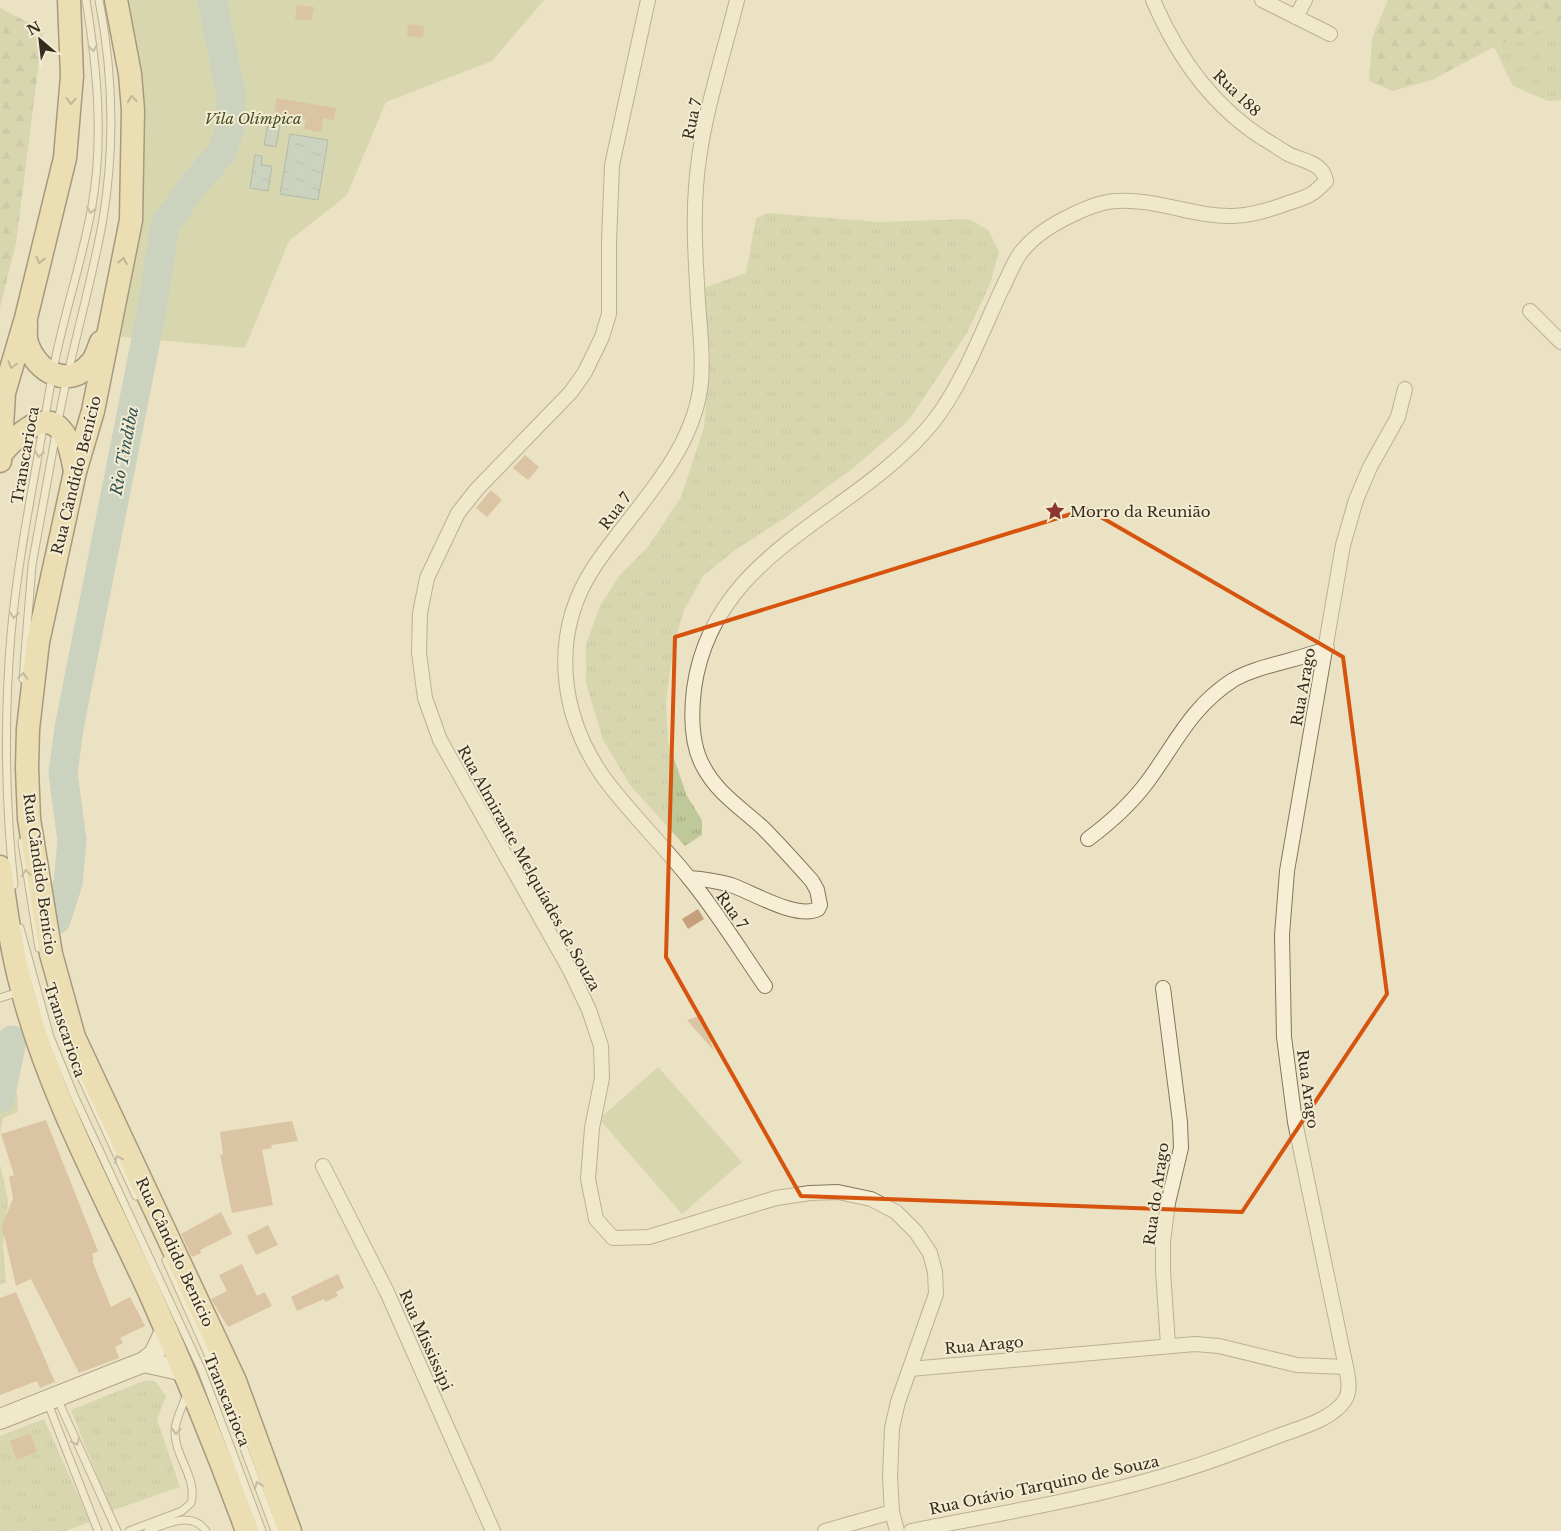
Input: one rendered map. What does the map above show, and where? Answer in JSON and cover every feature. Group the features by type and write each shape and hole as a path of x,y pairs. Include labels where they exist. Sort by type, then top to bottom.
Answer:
{"main road":[{"path":"0,461 4,393 26,318 65,158 72,76 69,0"},
{"name":"Rua Cândido Benício","path":"116,0 130,74 133,110 131,220 92,411 75,472 38,642 28,729 29,819 51,954 74,1037 235,1380 290,1531"},
{"path":"26,318 26,341 32,356 42,368 59,376 82,372 93,362 114,309"},
{"path":"0,455 14,438 28,427 51,425 66,438 75,472"},
{"path":"0,866 9,905 22,991 60,1096 188,1378 247,1531"},
{"path":"0,1419 144,1362 154,1354 166,1329"},
{"path":"144,1362 188,1378"}],"street":[{"name":"Rua Almirante Melquíades de Souza","path":"648,0 612,165 609,242 610,314 585,372 571,392 478,489 458,513 441,545 426,578 420,613 419,653 425,698 440,740 459,777 570,970 589,1010 601,1046 602,1078 592,1128 588,1179 596,1219 613,1238 649,1238 776,1198 810,1192 838,1192 871,1199 896,1212 916,1232 930,1254 935,1272 936,1294 898,1402 892,1428 890,1453 892,1512 897,1531"},
{"name":"Rua 7","path":"737,0 705,127 696,186 695,246 701,341 700,389 694,414 678,450 592,569 578,599 566,640 564,674 572,714 603,776 689,878 765,986"},
{"name":"Rua 188","path":"689,878 730,885 784,906 807,912 818,909 820,905 818,890 812,881 760,826 726,798 702,765 693,728 693,698 696,673 706,643 720,613 746,578 787,541 879,475 914,444 936,419 969,361 1022,251 1048,228 1095,204 1136,200 1231,216 1266,211 1314,194 1326,181 1323,172 1318,167 1289,154 1258,135 1215,99 1174,44 1153,0"},
{"path":"1262,0 1330,34"},
{"path":"1296,17 1305,0"},
{"path":"1530,311 1561,342"},
{"name":"Rua Arago","path":"910,1368 1168,1345 1219,1346 1297,1365 1346,1367 1295,1122 1282,1005 1282,935 1287,871 1344,545 1356,500 1370,467 1398,417 1405,389"},
{"path":"1088,839 1127,807 1149,780 1190,718 1220,690 1247,673 1296,660 1327,648"},
{"name":"Rua do Arago","path":"1163,988 1180,1122 1181,1148 1168,1203 1163,1241 1168,1345"},
{"name":"Rua Mississipi","path":"323,1166 387,1292 493,1531"},
{"name":"Rua Otávio Tarquino de Souza","path":"911,1531 1100,1492 1167,1475 1232,1454 1305,1426 1330,1414 1345,1400 1349,1388 1346,1367"},
{"path":"825,1531 892,1512"}],"lane":[{"name":"Transcarioca","path":"22,685 32,565 51,425 92,204 97,166 98,86 86,0"},
{"name":"Transcarioca","path":"99,0 109,66 111,103 109,168 103,218 59,376 51,425 23,537 11,642 6,718 9,905 50,1037 76,1100 202,1371 262,1531"},
{"path":"19,777 20,724"},
{"path":"20,831 27,886 42,958"},
{"path":"0,998 22,991"},
{"name":"Transcarioca","path":"75,1063 138,1200"},
{"name":"Transcarioca","path":"162,1250 212,1363 275,1531"},
{"path":"129,1531 182,1511 191,1503 192,1489 174,1434 188,1378"},
{"path":"52,1399 98,1531"},
{"path":"52,1399 117,1531"},
{"path":"148,1531 183,1519 197,1521 206,1531"}],"highlighted area":[{"path":"1087,509 1343,657 1387,994 1242,1212 801,1196 666,957 675,637"}],"green space":[{"name":"Vila Olímpica","path":"124,0 544,0 492,61 386,102 347,195 289,241 245,348 113,336 134,212"},
{"path":"1388,0 1561,0 1561,21 1494,47 1432,80 1392,91 1369,81 1372,38"},
{"path":"0,8 43,30 16,243 0,308"},
{"path":"1561,21 1561,100 1548,101 1513,86 1494,47"},
{"path":"767,213 879,222 969,219 988,230 999,251 990,284 967,333 909,420 852,469 788,516 735,550 703,576 684,610 674,644 666,701 668,742 687,796 702,820 702,835 685,846 630,785 603,740 586,683 586,644 600,606 619,576 648,547 681,497 704,427 710,355 702,300 706,287 746,273 756,218"},
{"path":"658,1067 742,1162 682,1214 599,1119"},
{"path":"17,1093 18,1112 3,1118 0,1135 0,1099"},
{"path":"0,1164 8,1201 3,1247 6,1282 0,1285"},
{"path":"146,1380 156,1382 166,1396 157,1419 180,1487 111,1511 71,1410"},
{"path":"44,1419 90,1522 65,1531 0,1531 0,1436"}],"water":[{"path":"268,123 280,125 276,147 264,145"},
{"path":"290,134 328,140 318,200 280,194"},
{"path":"255,155 262,156 261,165 272,166 268,191 250,188"}],"building":[{"path":"297,5 314,7 311,21 295,19"},
{"path":"408,24 424,26 423,38 407,36"},
{"path":"277,98 336,108 334,120 323,118 321,132 304,129 306,119 274,114"},
{"path":"525,455 539,467 528,480 513,468"},
{"path":"491,490 502,500 487,517 476,508"},
{"path":"698,909 704,919 688,929 682,919"},
{"path":"702,1015 714,1051 687,1020"},
{"path":"46,1120 98,1251 92,1254 94,1260 92,1260 111,1307 130,1297 145,1326 120,1338 123,1343 115,1347 119,1358 79,1373 31,1279 16,1286 2,1226 13,1198 9,1177 14,1175 1,1134"},
{"path":"292,1121 298,1141 271,1145 272,1148 262,1150 273,1205 232,1213 220,1155 223,1154 220,1132"},
{"path":"221,1212 232,1234 200,1250 201,1253 192,1257 181,1234"},
{"path":"268,1225 278,1245 256,1255 247,1236"},
{"path":"242,1264 257,1296 265,1292 272,1306 228,1327 211,1299 227,1291 219,1275"},
{"path":"338,1274 344,1288 336,1292 338,1296 325,1302 324,1299 297,1311 291,1297"},
{"path":"16,1292 55,1382 40,1388 37,1381 0,1395 0,1298"},
{"path":"30,1433 37,1452 17,1460 10,1441"}],"waterway":[{"name":"Rio Tindiba","path":"56,920 68,883 72,841 63,773 69,728 151,314 165,225 194,184 223,151 230,126 231,94 212,0"},
{"name":"Rio Tindiba","path":"0,1099 12,1040"}],"place":[{"name":"Morro da Reunião","path":"1055,511"}]}
